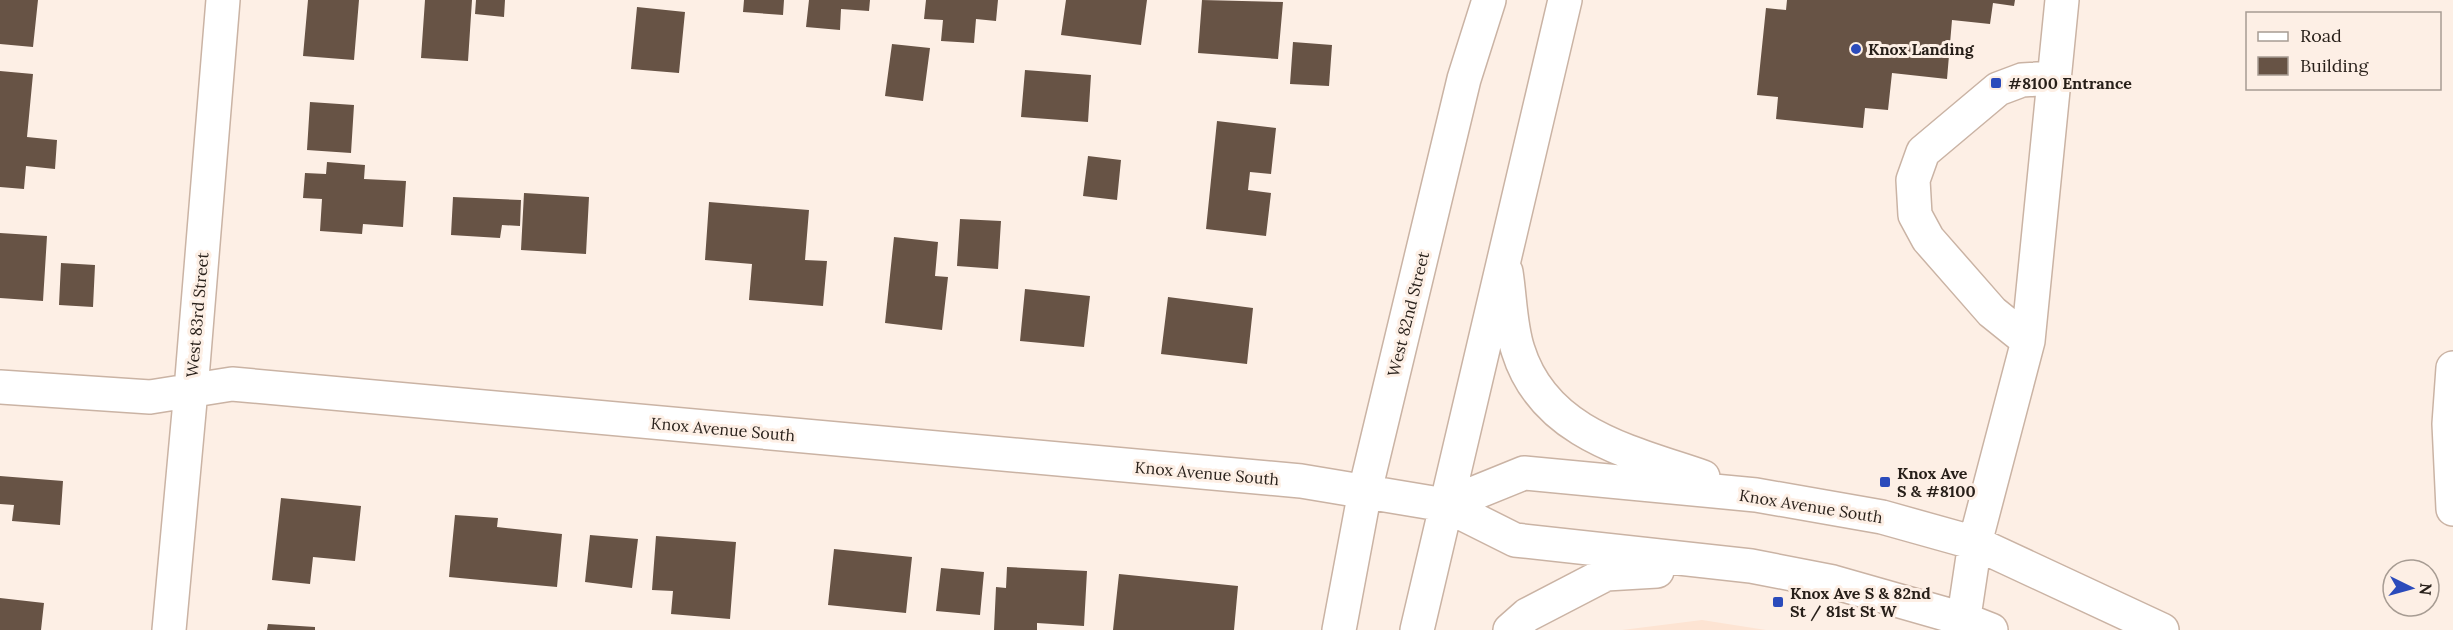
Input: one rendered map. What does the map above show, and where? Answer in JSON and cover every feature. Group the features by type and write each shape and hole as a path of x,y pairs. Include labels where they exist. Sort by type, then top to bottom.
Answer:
{"street":[{"name":"West 83rd Street","path":"169,630 223,0"},
{"name":"West 82nd Street","path":"1339,630 1365,491 1464,79 1489,0"},
{"path":"1417,630 1565,0"},
{"path":"1972,626 1975,543 2028,341 2062,0"},
{"path":"2028,341 1992,312 1928,239 1915,215 1913,180 1923,152 1998,89 2022,80 2054,78"},
{"path":"1503,257 1518,349 1530,380 1550,406 1579,428 1607,444 1756,495"},
{"path":"2453,368 2449,424 2453,509"},
{"name":"Knox Avenue South","path":"0,387 150,397 232,384 1301,481 1445,505 1515,540 1751,566 1833,582 1972,626"},
{"name":"Knox Avenue South","path":"1445,505 1524,473 1756,495 1882,517 1975,543 2162,630"},
{"path":"1510,630 1527,615 1606,574 1751,566"}],"shaded area":[{"path":"1702,620 1766,630 1622,630"}],"building":[{"path":"0,0 38,0 33,47 0,44"},
{"path":"308,0 359,0 354,60 303,56"},
{"path":"425,0 472,0 468,61 421,58"},
{"path":"476,0 505,0 504,17 475,14"},
{"path":"744,0 784,0 783,15 743,12"},
{"path":"809,0 870,0 869,11 841,9 840,30 806,27"},
{"path":"926,0 998,0 996,21 976,19 974,43 941,41 943,20 924,19"},
{"path":"1066,0 1147,0 1141,45 1061,35"},
{"path":"1202,0 1283,2 1278,59 1198,53"},
{"name":"Knox Landing","path":"1787,0 2015,0 2014,6 1993,3 1990,24 1952,20 1947,79 1892,73 1888,110 1865,108 1863,128 1776,119 1778,97 1757,95 1766,8 1786,10"},
{"path":"637,7 685,12 679,73 631,69"},
{"path":"1293,42 1332,45 1329,86 1290,84"},
{"path":"892,44 930,48 923,101 885,96"},
{"path":"1025,70 1091,75 1088,122 1021,117"},
{"path":"0,71 33,74 27,137 57,140 55,169 26,166 24,189 0,187"},
{"path":"310,102 354,105 351,153 307,150"},
{"path":"1217,121 1276,128 1271,174 1250,172 1248,190 1271,193 1266,236 1206,229"},
{"path":"1088,156 1121,160 1117,200 1083,196"},
{"path":"327,162 365,165 364,179 406,181 403,227 363,224 362,234 320,231 322,199 303,198 305,173 326,174"},
{"path":"524,193 589,197 586,254 521,250"},
{"path":"453,197 521,200 520,226 502,225 500,238 451,235"},
{"path":"709,202 809,210 805,260 827,261 823,306 749,300 752,264 705,260"},
{"path":"960,219 1001,221 998,269 957,266"},
{"path":"0,233 47,236 43,301 0,298"},
{"path":"894,237 938,242 935,276 948,277 942,330 885,323"},
{"path":"61,263 95,265 93,307 59,305"},
{"path":"1025,289 1090,296 1084,347 1020,341"},
{"path":"1168,297 1253,308 1247,364 1161,354"},
{"path":"0,476 63,481 60,525 12,521 14,505 0,504"},
{"path":"281,498 361,506 355,561 313,557 310,584 272,580"},
{"path":"455,515 498,518 497,527 562,534 557,587 449,577"},
{"path":"590,535 638,539 632,588 585,582"},
{"path":"656,536 736,542 730,619 671,614 673,591 652,590"},
{"path":"834,549 912,557 906,613 828,605"},
{"path":"1007,567 1087,571 1084,626 1037,623 1037,630 994,630 996,587 1006,588"},
{"path":"941,568 984,572 980,615 936,611"},
{"path":"1119,574 1238,586 1234,630 1113,630"},
{"path":"0,598 44,603 41,630 0,630"},
{"path":"268,624 315,627 315,630 267,630"}],"place":[{"name":"Knox Landing","path":"1856,49"},
{"name":"#8100 Entrance","path":"1996,83"},
{"name":"Knox Ave S & #8100","path":"1885,482"},
{"name":"Knox Ave S & 82nd St / 81st St W","path":"1778,602"}]}
